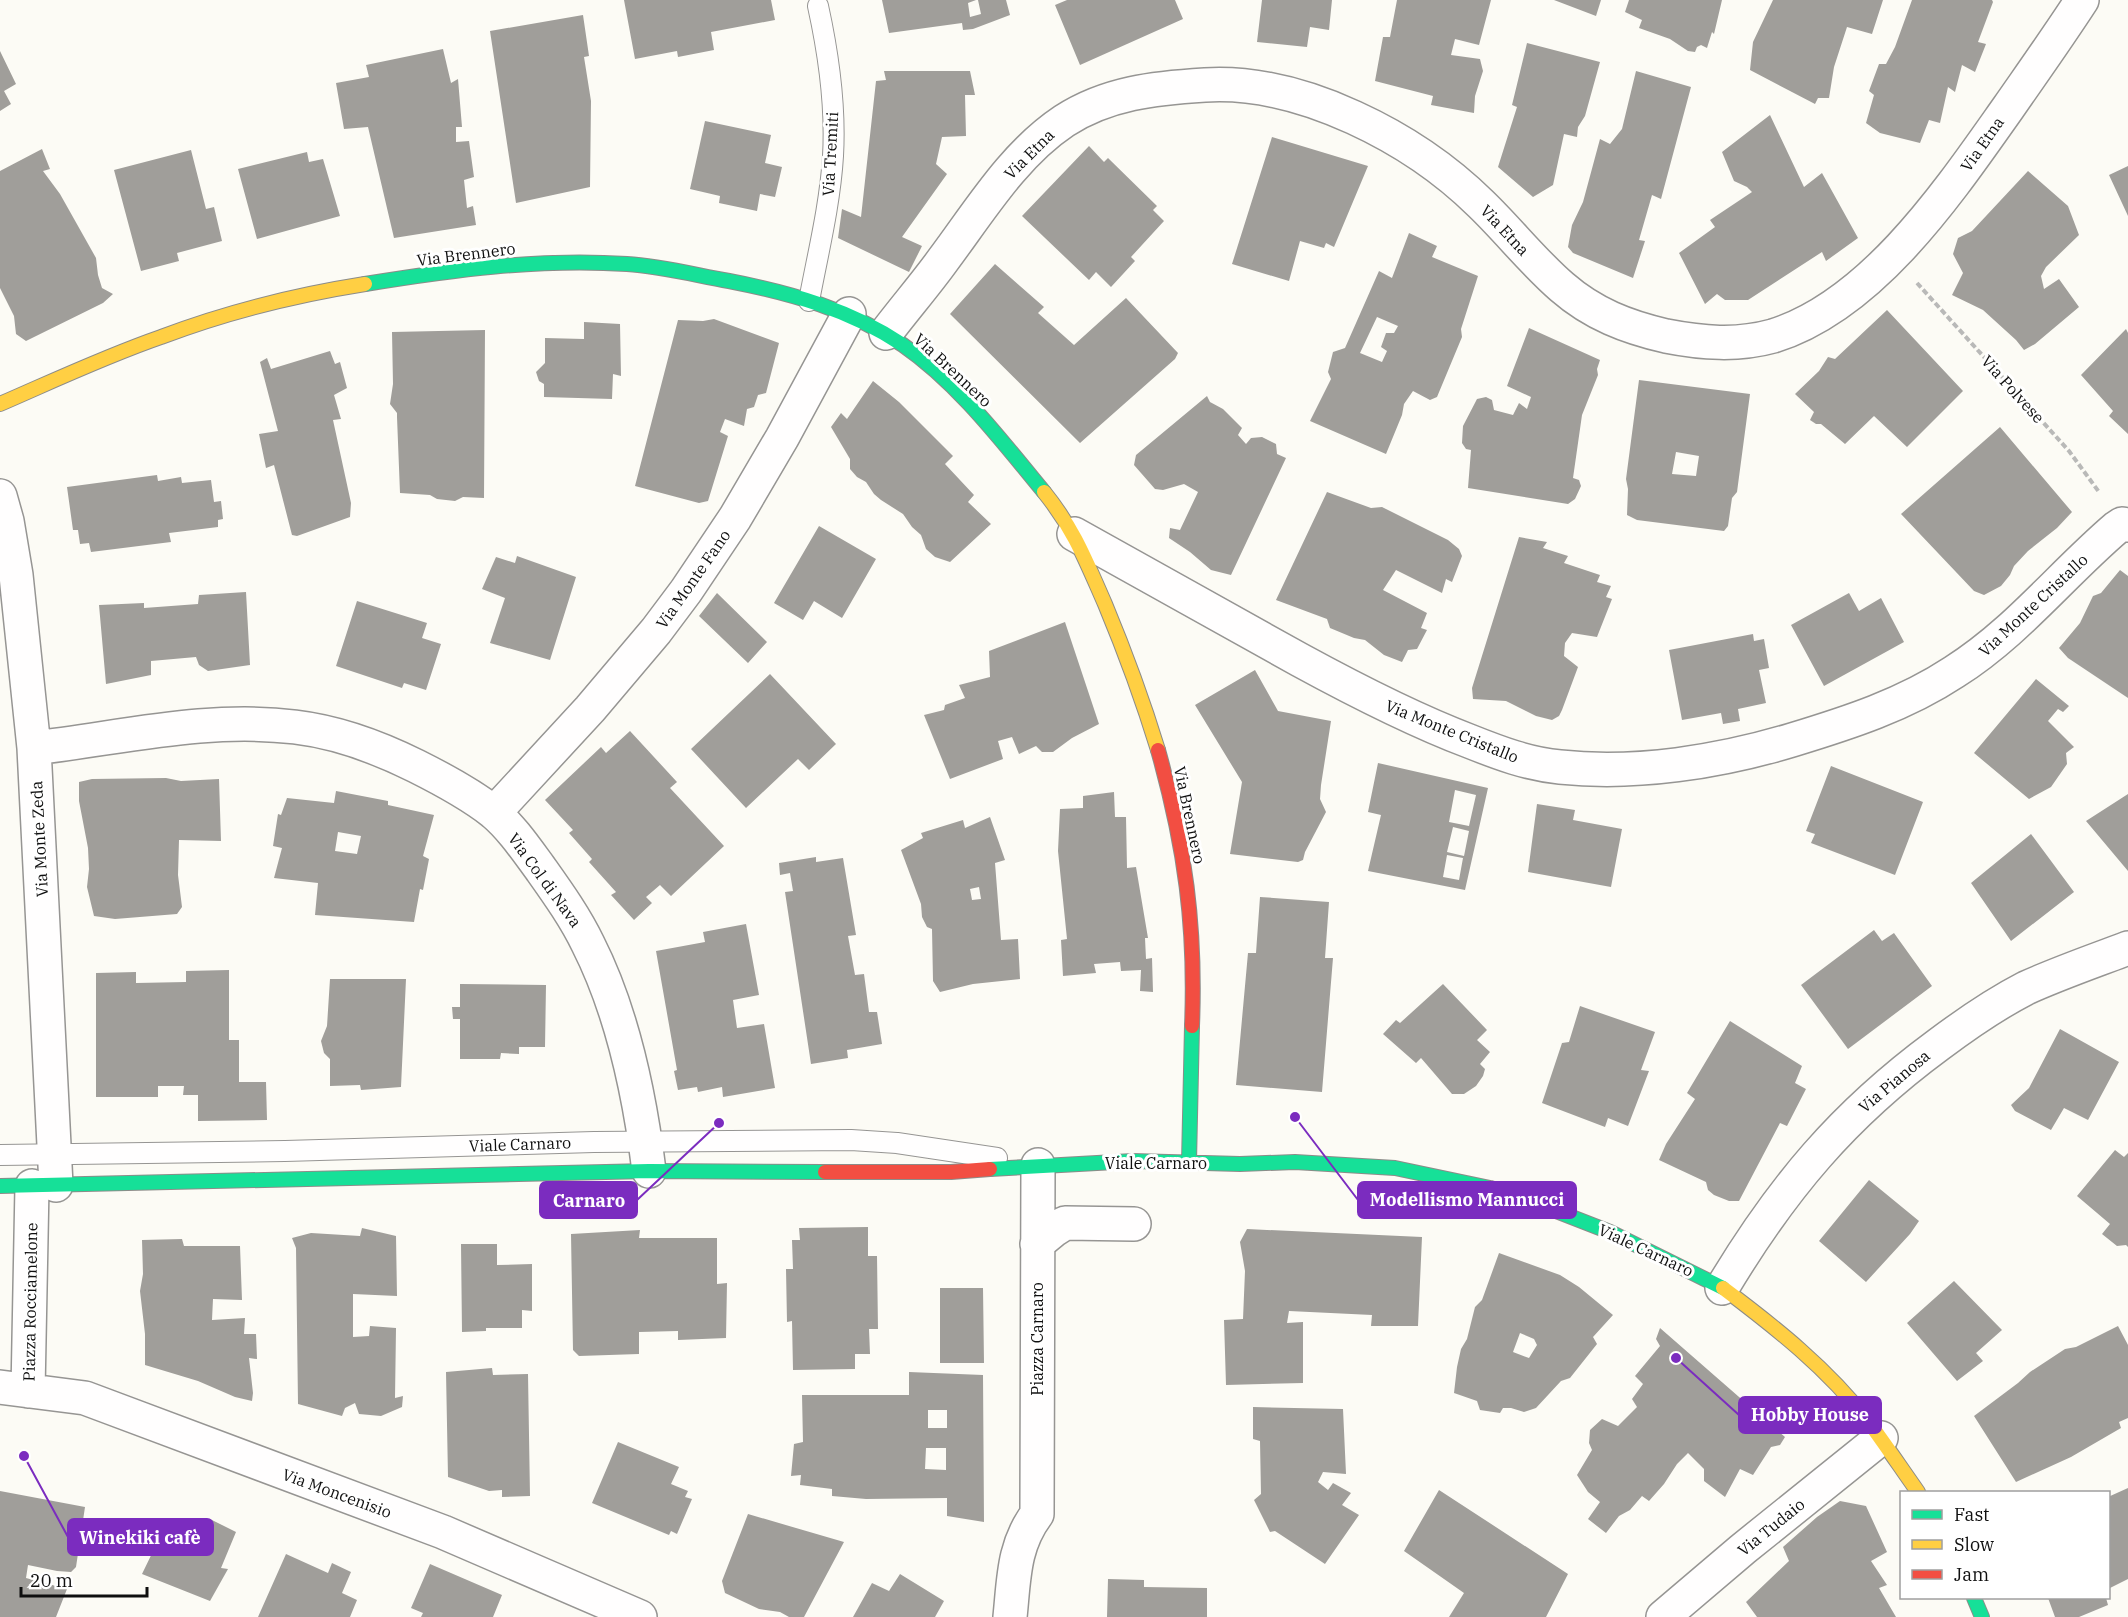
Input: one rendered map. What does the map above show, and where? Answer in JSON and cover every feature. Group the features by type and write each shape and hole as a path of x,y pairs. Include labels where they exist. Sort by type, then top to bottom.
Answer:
{"street":[{"name":"Via Etna","path":"886,333 998,187 1035,144 1062,122 1109,99 1136,92 1227,84 1267,88 1317,104 1378,130 1411,148 1447,173 1481,203 1545,271 1588,308 1625,325 1647,332 1719,343 1746,342 1776,335 1811,319 1832,306 1859,287 1892,256 1960,175 2082,0"},
{"name":"Via Brennero","path":"0,404 134,346 201,322 274,301 355,284 491,266 576,261 633,264 744,284 809,301 849,314 886,333 932,368 995,433 1036,482 1074,534 1127,657 1147,712 1172,801 1190,895 1194,957 1189,1162"},
{"name":"Via Monte Fano","path":"494,813 590,709 656,631 686,591 735,518 782,438 849,314"},
{"name":"Via Monte Zeda","path":"0,496 7,521 16,575 34,748 47,1175"},
{"name":"Via Monte Cristallo","path":"1074,534 1361,693 1450,734 1502,754 1533,762 1559,767 1623,768 1697,762 1754,750 1823,731 1887,708 1937,683 1981,653 2014,626 2100,542 2125,525"},
{"name":"Via Col di Nava","path":"34,748 200,725 295,727 350,739 394,755 448,782 494,813 526,849 553,886 588,944 616,1015 630,1064 648,1157"},
{"name":"Via Pianosa","path":"1722,1288 1765,1220 1802,1171 1845,1123 1897,1077 1980,1014 2025,989 2128,948"},
{"name":"Viale Carnaro","path":"0,1186 47,1175 648,1157 951,1172 1133,1161 1343,1164 1395,1168 1455,1180 1528,1200 1610,1232 1722,1288 1791,1342 1831,1380 1881,1438 1916,1491"},
{"name":"Piazza Carnaro","path":"1010,1617 1020,1544 1037,1514 1038,1165"},
{"name":"Piazza Rocciamelone","path":"14,1389 47,1175"},
{"path":"1037,1244 1065,1223 1134,1224"},
{"name":"Via Moncenisio","path":"14,1389 85,1398 443,1532 640,1617"},
{"name":"Via Tudaio","path":"1663,1617 1881,1438"},
{"path":"1974,1599 1982,1617"}],"lane":[{"name":"Via Tremiti","path":"809,301 828,200 833,156 829,54 818,6"},
{"name":"Viale Carnaro","path":"0,1155 47,1175 594,1142 648,1157 851,1140 897,1143 1038,1165"}],"path":[{"name":"Via Polvese","path":"1892,256 2069,451 2125,525"}],"building":[{"path":"624,0 771,0 775,20 711,32 714,50 678,57 677,51 635,59"},
{"path":"882,0 976,0 968,3 970,17 981,14 978,0 1006,0 1010,15 973,29 963,30 962,23 889,33"},
{"path":"1067,0 1175,0 1183,19 1080,65 1055,5"},
{"path":"1262,0 1332,0 1329,30 1310,27 1307,47 1257,42"},
{"path":"1397,0 1491,0 1479,45 1455,39 1451,55 1480,59 1483,71 1475,96 1474,113 1431,105 1433,96 1375,81 1383,37 1390,37"},
{"path":"1554,0 1601,0 1596,16"},
{"path":"1629,0 1722,0 1714,34 1712,32 1707,48 1701,45 1695,52 1688,51 1670,39 1639,28 1642,20 1625,12"},
{"path":"1773,0 1883,0 1872,34 1847,27 1834,67 1829,98 1818,98 1815,104 1750,70 1753,42"},
{"path":"1912,0 1992,0 1993,2 1978,42 1986,44 1975,72 1962,65 1955,92 1948,87 1940,123 1929,120 1920,143 1880,133 1866,123 1874,95 1869,91 1879,64 1886,64 1895,47"},
{"path":"583,15 589,56 584,57 591,101 590,187 516,203 490,31"},
{"path":"1527,43 1600,62 1585,116 1578,127 1577,137 1564,134 1553,185 1533,197 1498,167 1517,107 1512,105"},
{"path":"443,49 451,83 458,79 462,127 456,127 456,142 469,141 474,177 464,180 467,208 473,206 476,225 394,238 368,127 344,129 336,83 369,77 366,65"},
{"path":"0,51 16,84 4,91 11,104 0,111"},
{"path":"884,71 970,71 975,95 965,95 966,136 942,137 936,164 947,174 902,237 922,246 909,272 838,238 842,209 861,217 876,81 886,80"},
{"path":"1636,71 1691,87 1661,199 1652,195 1639,240 1645,241 1633,278 1573,253 1568,247 1572,225 1583,202 1600,139 1610,144 1622,129"},
{"path":"1770,115 1804,187 1822,173 1858,238 1826,261 1822,252 1748,300 1725,300 1717,294 1705,304 1679,253 1715,227 1710,220 1752,192 1734,181 1722,152"},
{"path":"705,121 771,135 765,163 782,167 775,197 760,194 757,211 719,203 720,196 690,189"},
{"path":"1272,137 1368,166 1334,247 1326,243 1324,248 1300,241 1289,281 1232,264"},
{"path":"1089,146 1104,162 1108,158 1157,206 1153,210 1164,221 1131,257 1135,261 1111,287 1096,272 1089,280 1022,216"},
{"path":"42,149 50,169 43,171 60,194 96,258 102,288 113,294 103,303 26,341 16,334 14,316 0,288 0,171"},
{"path":"191,150 206,209 214,207 222,241 177,253 179,261 141,271 114,170"},
{"path":"307,152 309,162 323,159 340,216 257,239 238,169"},
{"path":"2128,166 2128,216 2109,175"},
{"path":"2028,171 2068,206 2079,235 2046,267 2041,276 2044,289 2059,279 2079,307 2035,344 2024,350 1983,310 1952,295 1963,273 1953,254 1958,238 1972,231"},
{"path":"1409,233 1437,246 1432,257 1478,276 1461,329 1462,337 1437,397 1430,400 1413,391 1404,404 1402,415 1386,454 1310,421 1331,379 1328,372 1333,352 1345,348 1379,271 1392,278","holes":["1377,317 1398,326 1394,333 1386,333 1381,347 1387,351 1382,362 1360,353"]},
{"path":"995,264 1044,307 1038,313 1074,345 1126,298 1178,353 1175,359 1080,443 950,314"},
{"path":"1887,310 1963,391 1907,447 1874,416 1845,444 1821,424 1810,420 1814,412 1795,394 1819,371 1828,357 1835,359"},
{"path":"714,319 779,343 766,393 758,395 754,407 747,409 744,426 725,419 720,432 728,436 708,501 699,503 635,486 678,320"},
{"path":"584,322 620,324 621,376 613,374 612,399 544,397 544,384 539,381 536,372 545,363 545,338 584,339"},
{"path":"1529,328 1600,360 1598,375 1582,415 1573,478 1579,480 1581,486 1575,499 1568,504 1468,488 1471,450 1466,449 1462,443 1463,426 1477,399 1486,397 1492,400 1494,410 1513,415 1519,403 1527,409 1531,397 1507,386"},
{"path":"2126,329 2128,333 2128,434 2109,416 2113,411 2081,375"},
{"path":"485,330 484,498 463,497 455,501 437,499 430,495 400,493 397,413 390,404 393,384 392,332"},
{"path":"330,351 335,364 340,362 347,388 334,395 341,419 333,420 351,503 350,517 297,536 292,535 274,465 266,468 259,434 278,431 260,362 267,358 271,369"},
{"path":"1639,380 1750,394 1737,492 1732,498 1728,526 1724,531 1637,520 1627,515 1626,479","holes":["1676,452 1699,456 1696,476 1672,474"]},
{"path":"873,381 899,402 953,456 945,464 974,495 968,502 991,524 950,562 935,557 926,549 921,535 903,514 881,500 866,482 857,477 850,469 850,459 831,427 841,413 847,419"},
{"path":"1207,396 1210,402 1223,409 1242,428 1238,435 1246,444 1251,438 1262,437 1276,444 1277,454 1286,458 1231,575 1211,570 1169,538 1170,528 1180,530 1198,492 1184,484 1163,490 1155,489 1134,465 1136,455"},
{"path":"2000,427 2072,512 2057,528 2028,551 2014,566 2001,586 1984,595 1974,591 1901,514"},
{"path":"157,475 158,481 181,477 182,483 211,480 214,502 221,501 223,519 218,520 218,527 169,533 171,542 91,552 89,543 80,544 78,530 73,530 67,487"},
{"path":"1327,492 1371,508 1382,507 1448,540 1459,549 1462,556 1452,582 1446,579 1442,593 1396,570 1383,590 1427,613 1421,628 1427,630 1417,649 1408,650 1402,662 1384,655 1365,640 1330,628 1327,619 1276,600"},
{"path":"819,526 876,559 842,618 814,601 803,620 774,603"},
{"path":"1519,537 1547,542 1543,548 1568,556 1564,563 1600,575 1597,582 1611,586 1606,597 1612,599 1597,637 1572,633 1565,643 1564,656 1578,667 1562,710 1559,716 1552,720 1536,716 1506,701 1473,699 1472,688"},
{"path":"517,556 576,577 550,660 490,643 505,598 482,589 496,557 515,563"},
{"path":"2120,570 2128,576 2128,698 2068,658 2059,648 2080,623 2093,596 2101,593"},
{"path":"246,592 250,665 208,671 199,665 196,657 151,661 151,675 106,684 99,605 144,603 144,608 198,604 199,595"},
{"path":"717,593 767,642 748,663 699,616"},
{"path":"1849,593 1859,611 1881,598 1904,642 1824,686 1791,625"},
{"path":"357,601 427,623 422,638 441,644 426,690 404,683 402,688 336,666"},
{"path":"1065,622 1099,724 1072,738 1053,752 1042,752 1036,746 1019,754 1012,737 998,741 1003,759 950,779 924,715 944,710 945,705 965,698 959,685 990,677 989,651"},
{"path":"1753,634 1754,641 1764,639 1769,668 1759,670 1766,703 1738,709 1740,721 1723,724 1721,713 1682,720 1669,650"},
{"path":"1255,670 1278,711 1331,721 1320,799 1326,812 1303,860 1298,862 1230,854 1242,782 1195,705"},
{"path":"770,674 836,744 809,770 798,759 746,808 691,749"},
{"path":"2036,679 2069,706 2063,712 2058,709 2048,721 2074,747 2066,753 2067,764 2051,787 2029,799 1974,753"},
{"path":"630,731 677,782 670,788 724,846 671,896 660,885 646,897 652,903 634,920 611,895 616,892 589,862 592,859 569,833 573,830 545,800 601,747 606,753"},
{"path":"1378,763 1488,788 1465,890 1368,871 1381,815 1368,812","holes":["1455,790 1476,795 1469,826 1449,822","1453,827 1469,831 1464,856 1447,852","1447,855 1463,858 1459,880 1443,877"]},
{"path":"1831,766 1923,802 1895,875 1811,843 1815,834 1806,831"},
{"path":"166,778 181,781 219,779 221,841 179,840 178,875 182,907 177,914 115,919 94,916 87,887 88,848 79,801 79,782 92,779"},
{"path":"336,791 388,801 388,805 434,815 423,856 429,859 423,890 420,889 414,922 315,915 318,883 274,878 282,848 273,846 278,814 281,815 287,798 334,803","holes":["338,832 361,836 357,854 335,851"]},
{"path":"1114,792 1115,817 1126,817 1127,868 1136,867 1148,938 1145,938 1146,959 1152,958 1153,992 1140,991 1141,970 1121,971 1120,962 1094,964 1096,973 1063,976 1061,940 1067,939 1058,851 1060,809 1083,808 1083,796"},
{"path":"2128,794 2128,871 2086,821"},
{"path":"1537,804 1575,810 1573,820 1622,829 1611,887 1528,872"},
{"path":"990,817 1005,860 995,863 1001,940 1018,939 1020,979 973,984 940,992 933,981 932,929 927,927 922,917 921,904 901,850 923,838 921,833 963,820 965,828","holes":["979,887 981,899 972,900 970,889"]},
{"path":"2031,834 2074,892 2011,941 1971,883"},
{"path":"816,857 816,862 843,858 856,935 848,936 855,975 864,974 869,1012 877,1012 882,1044 847,1050 848,1058 811,1064 785,892 793,891 790,873 780,875 779,863"},
{"path":"1260,897 1329,902 1325,958 1333,958 1322,1092 1236,1085 1248,953 1256,953"},
{"path":"746,924 759,995 733,1000 737,1028 764,1024 775,1088 723,1097 722,1087 698,1092 697,1087 678,1090 674,1071 677,1070 656,951 705,942 703,932"},
{"path":"1874,930 1882,941 1894,933 1932,986 1848,1049 1801,985"},
{"path":"229,970 229,1040 239,1040 239,1082 266,1082 267,1120 198,1121 198,1095 183,1095 184,1086 158,1086 158,1097 96,1097 96,973 136,972 136,983 186,982 186,971"},
{"path":"330,979 406,979 401,1087 361,1090 360,1085 330,1086 330,1059 324,1053 321,1041 327,1026"},
{"path":"460,984 546,985 545,1047 519,1047 519,1054 501,1053 500,1059 460,1059 460,1019 453,1019 452,1007 460,1007"},
{"path":"1443,984 1487,1030 1477,1040 1490,1052 1480,1064 1485,1069 1483,1076 1476,1086 1464,1094 1452,1094 1421,1058 1416,1063 1383,1034 1396,1020 1400,1023"},
{"path":"1580,1006 1655,1032 1641,1070 1649,1071 1628,1126 1608,1118 1605,1127 1542,1103 1562,1043 1569,1042"},
{"path":"1730,1021 1802,1066 1795,1083 1806,1089 1787,1126 1780,1123 1739,1201 1729,1201 1714,1195 1708,1190 1706,1182 1659,1160 1666,1144 1695,1099 1687,1093"},
{"path":"2060,1029 2119,1062 2088,1120 2064,1108 2051,1130 2015,1111 2011,1105 2029,1088"},
{"path":"2115,1150 2124,1157 2128,1153 2128,1247 2126,1245 2117,1246 2102,1234 2110,1224 2077,1196"},
{"path":"1869,1180 1919,1221 1866,1282 1819,1241"},
{"path":"868,1227 868,1256 877,1256 878,1329 869,1329 870,1354 855,1354 855,1369 793,1370 792,1321 787,1322 786,1269 793,1269 792,1240 800,1240 799,1228"},
{"path":"362,1228 396,1236 397,1296 353,1294 353,1337 369,1336 370,1326 396,1328 395,1398 403,1396 402,1407 381,1416 359,1414 355,1403 345,1408 342,1416 298,1404 296,1248 292,1238 311,1233 360,1236"},
{"path":"1247,1229 1422,1237 1418,1326 1371,1326 1372,1315 1289,1311 1287,1323 1303,1322 1303,1383 1226,1385 1224,1320 1243,1319 1245,1271 1240,1242"},
{"path":"640,1230 639,1238 717,1238 717,1284 727,1283 726,1338 678,1340 678,1331 639,1332 639,1354 579,1356 573,1350 571,1234"},
{"path":"182,1239 184,1246 240,1246 242,1300 213,1299 212,1320 245,1318 244,1334 256,1334 257,1359 249,1358 252,1401 145,1365 145,1334 140,1291 143,1274 142,1240"},
{"path":"461,1244 497,1244 497,1265 532,1264 532,1311 522,1310 522,1328 486,1328 486,1331 462,1332"},
{"path":"1499,1253 1560,1275 1579,1287 1613,1315 1593,1337 1597,1344 1570,1378 1561,1381 1536,1408 1524,1412 1503,1408 1500,1413 1480,1410 1477,1401 1454,1393 1461,1349 1467,1339 1475,1307 1482,1300","holes":["1520,1333 1534,1339 1537,1345 1529,1358 1513,1352"]},
{"path":"1954,1281 2002,1330 1976,1353 1983,1361 1957,1381 1907,1323"},
{"path":"940,1288 983,1288 984,1363 940,1363"},
{"path":"2118,1326 2128,1345 2128,1418 2119,1422 2121,1428 2071,1457 2016,1482 1974,1416 2030,1372 2065,1349 2076,1347"},
{"path":"1660,1328 1785,1437 1780,1445 1771,1447 1753,1475 1740,1469 1725,1497 1704,1481 1704,1469 1688,1453 1649,1501 1642,1496 1630,1510 1619,1516 1606,1533 1588,1519 1600,1502 1588,1492 1577,1475 1592,1450 1589,1443 1590,1430 1602,1419 1618,1426 1637,1407 1632,1399 1643,1384 1635,1376 1660,1346 1656,1339"},
{"path":"492,1368 493,1375 528,1374 530,1496 502,1497 502,1490 489,1491 448,1477 446,1372"},
{"path":"909,1372 983,1375 984,1522 947,1516 947,1498 866,1499 832,1496 832,1489 800,1485 801,1475 791,1476 794,1444 803,1442 802,1395 909,1395","holes":["928,1410 947,1410 947,1428 928,1428","926,1448 946,1448 946,1470 925,1469"]},
{"path":"1253,1407 1343,1409 1346,1474 1323,1472 1318,1482 1328,1490 1333,1483 1351,1493 1342,1505 1359,1515 1325,1564 1275,1531 1270,1532 1254,1500 1261,1494 1260,1441 1253,1439"},
{"path":"618,1442 679,1467 671,1484 688,1491 685,1497 692,1499 677,1534 671,1531 669,1535 592,1503"},
{"path":"2128,1488 2128,1579 2110,1588 2110,1496"},
{"path":"1439,1490 1568,1574 1546,1617 1449,1617 1464,1593 1404,1551"},
{"path":"0,1491 85,1507 76,1567 71,1572 28,1565 26,1578 67,1589 56,1617 0,1617"},
{"path":"1840,1501 1866,1506 1887,1552 1871,1561 1887,1585 1879,1588 1896,1617 1757,1617 1746,1602 1789,1561 1783,1547 1817,1517"},
{"path":"748,1514 844,1542 804,1617 789,1617 780,1612 759,1609 725,1593 722,1581"},
{"path":"210,1519 236,1532 221,1568 228,1569 210,1601 142,1574 158,1541 167,1544 180,1523 202,1534"},
{"path":"286,1554 328,1573 332,1563 351,1572 342,1593 357,1600 350,1617 258,1617"},
{"path":"430,1564 502,1595 493,1617 421,1617 423,1613 411,1608"},
{"path":"900,1574 944,1601 935,1617 853,1617 872,1583 889,1591"},
{"path":"1108,1579 1144,1580 1144,1587 1207,1588 1207,1617 1107,1617"},
{"path":"2048,1599 2106,1599 2108,1605 2079,1617 2055,1617"}],"traffic: fast":[{"path":"365,284 495,266 594,263 640,265 665,269 798,297 863,322 903,345 923,360 978,413 1044,492"},
{"path":"1189,1162 1192,1026"},
{"path":"990,1169 1133,1161 1240,1164 1295,1162 1395,1168 1490,1188 1528,1200 1610,1232 1723,1288"},
{"path":"0,1186 649,1171 825,1172"},
{"path":"1974,1599 1982,1617"}],"traffic: slow":[{"path":"0,404 120,352 186,328 287,299 365,284"},
{"path":"1044,492 1071,532 1092,574 1127,658 1158,750"},
{"path":"1723,1288 1781,1334 1836,1384 1868,1421 1917,1491"}],"traffic: jam":[{"path":"1158,750 1175,820 1187,886 1192,954 1192,1026"},
{"path":"825,1172 951,1172 990,1169"}],"place":[{"name":"Modellismo Mannucci","path":"1295,1117"},
{"name":"Carnaro","path":"719,1123"},
{"name":"Hobby House","path":"1676,1358"},
{"name":"Winekiki cafè","path":"24,1456"}]}
